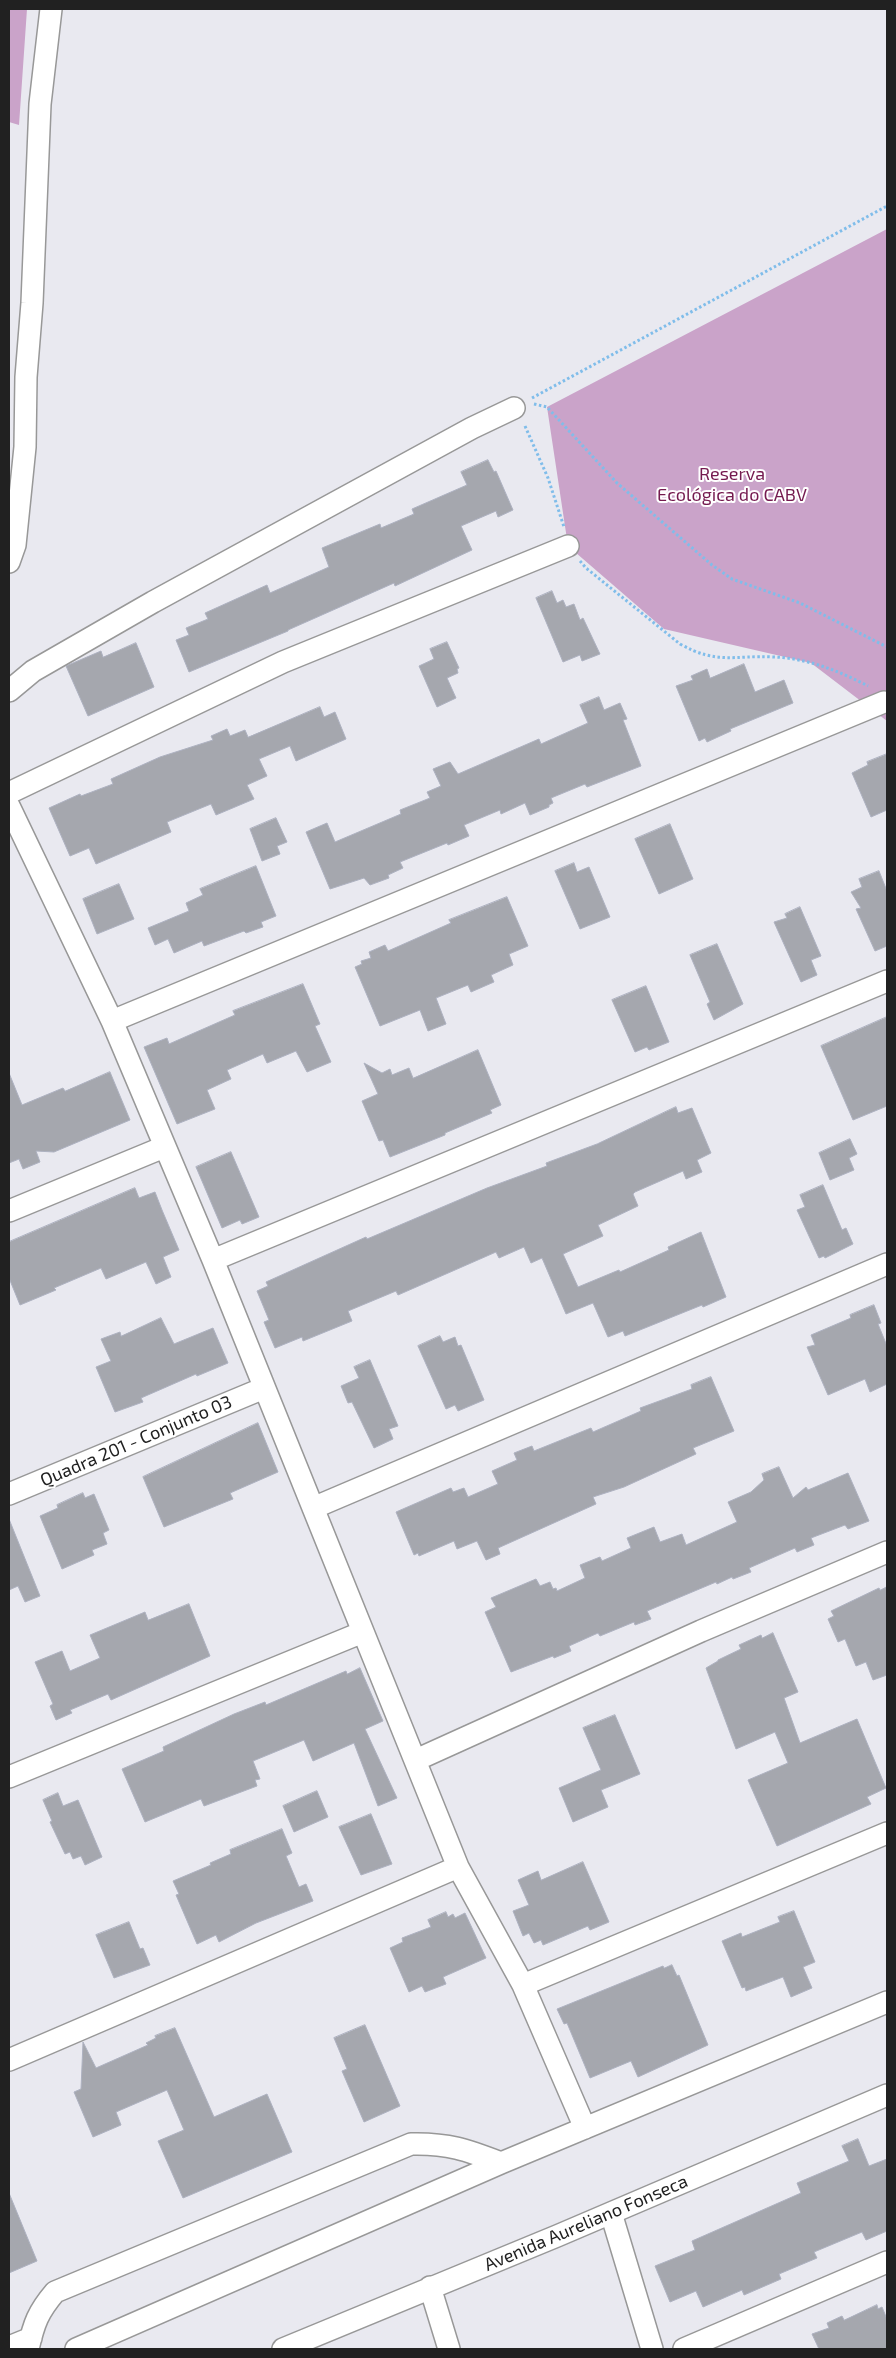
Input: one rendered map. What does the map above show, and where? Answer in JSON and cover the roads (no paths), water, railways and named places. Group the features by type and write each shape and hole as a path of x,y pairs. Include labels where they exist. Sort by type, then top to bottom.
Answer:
{"street":[{"path":"9,562 15,546 25,447 26,377 32,303 40,104 51,9"},
{"path":"9,692 33,672 153,602 472,428 514,408"},
{"path":"9,793 284,662 568,546"},
{"path":"112,1021 884,702"},
{"path":"9,806 112,1021 213,1260 458,1867 523,1985 585,2128"},
{"path":"213,1260 887,981"},
{"path":"9,1211 164,1147"},
{"path":"313,1508 887,1264"},
{"name":"Quadra 201 - Conjunto 03","path":"9,1494 264,1388"},
{"path":"416,1760 701,1631 887,1552"},
{"path":"9,1777 363,1632"},
{"path":"523,1985 887,1833"},
{"path":"9,2060 458,1867"},
{"path":"76,2349 501,2163 887,2002"},
{"name":"Avenida Aureliano Fonseca","path":"283,2349 611,2213 887,2095"},
{"path":"9,2347 29,2344 40,2310 55,2292 411,2144 437,2143 462,2149 501,2163"},
{"path":"611,2213 652,2349"},
{"path":"684,2349 887,2262"},
{"path":"430,2287 449,2349"}],"park label":[{"name":"Reserva Ecológica do CABV","path":"732,484"}]}
